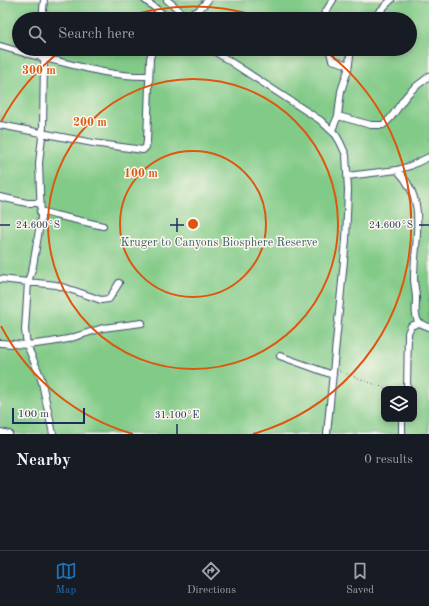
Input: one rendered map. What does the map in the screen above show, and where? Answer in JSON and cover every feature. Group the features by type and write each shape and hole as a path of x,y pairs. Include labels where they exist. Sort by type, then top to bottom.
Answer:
{"street":[{"path":"43,12 44,0"},
{"path":"145,0 161,12"},
{"path":"167,0 180,12"},
{"path":"196,12 208,0"},
{"path":"326,12 333,0"},
{"path":"379,12 390,0"},
{"path":"0,46 12,49"},
{"path":"37,56 110,74 149,76"},
{"path":"0,124 100,145 140,150 144,149 147,141 150,56"},
{"path":"222,56 308,111 332,130 346,155 348,190 346,240 328,434"},
{"path":"331,56 332,60 349,65"},
{"path":"332,130 338,116 340,91 349,65 350,56"},
{"path":"44,58 42,134 39,154 40,211 38,240 28,282 25,330 26,345 41,378 53,434"},
{"path":"338,116 371,125 383,125 394,115 401,102 410,92 429,76"},
{"path":"347,176 397,170 429,157"},
{"path":"397,170 404,177 411,188 417,204 414,277 416,298 415,314 419,323"},
{"path":"0,197 26,203 40,202"},
{"path":"40,211 103,226"},
{"path":"0,279 64,287 101,300 109,298 119,283"},
{"path":"0,343 26,345 68,339 103,328 142,323"},
{"path":"407,386 408,333 411,326 419,323 429,327"},
{"path":"280,356 333,372"},
{"path":"402,422 402,434"},
{"path":"0,432 9,434"}],"path":[{"path":"333,372 381,387"}],"green space":[{"name":"Kruger to Canyons Biosphere Reserve","path":"0,0 429,0 429,434 0,434"}]}
